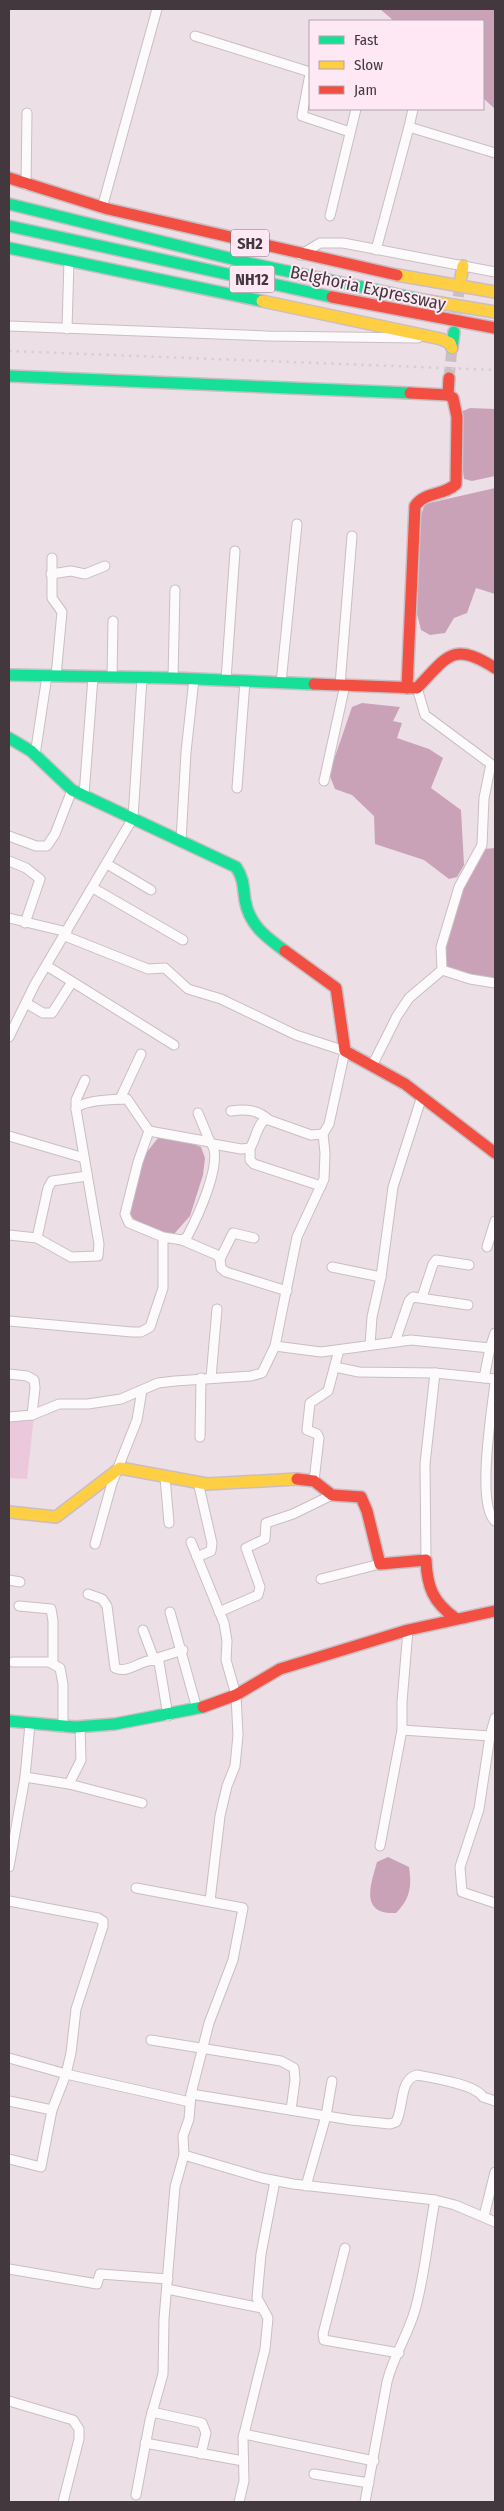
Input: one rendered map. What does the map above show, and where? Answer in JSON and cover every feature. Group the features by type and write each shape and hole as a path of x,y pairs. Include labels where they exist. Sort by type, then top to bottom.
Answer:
{"main road":[{"name":"SH2","path":"9,178 102,208 300,255 386,274 495,292"},
{"name":"Belghoria Expressway","path":"9,204 107,230 287,272 415,300 495,312"},
{"name":"Belghoria Expressway","path":"9,226 66,236 388,310 495,328"},
{"path":"9,248 435,338 447,341 452,348 454,332"},
{"path":"9,376 129,379 448,395 456,403 458,417 457,479 454,487 450,490 423,497 415,506 412,688"},
{"path":"448,395 449,378"},
{"path":"9,675 173,678 412,688 449,655 471,653 495,668"},
{"path":"9,738 35,755 72,790 236,867 243,877 245,900 251,922 277,945 336,988 339,997 345,1051 373,1064 456,1119 495,1154"},
{"path":"9,1512 56,1517 120,1468 198,1482 293,1478 314,1482 332,1495 361,1497 367,1506 372,1541 380,1564 426,1560 429,1595 441,1608 456,1618"},
{"path":"9,1721 63,1727 168,1716 197,1709 236,1695 280,1669 408,1630 495,1611"}],"street":[{"path":"102,208 157,9"},
{"path":"195,36 309,73"},
{"path":"309,78 302,116 350,132"},
{"path":"330,216 356,110"},
{"path":"376,250 413,110"},
{"path":"26,185 27,114"},
{"path":"409,127 495,153"},
{"path":"300,255 320,243 343,243 462,272 495,272"},
{"path":"67,329 69,260"},
{"path":"9,326 267,336 435,338"},
{"path":"281,683 297,524"},
{"path":"324,781 342,685 352,536"},
{"path":"226,680 235,551"},
{"path":"35,755 62,616 62,612 52,598 52,558"},
{"path":"52,574 71,571 85,574 105,566"},
{"path":"173,678 175,590"},
{"path":"112,677 113,621"},
{"path":"84,795 93,677"},
{"path":"9,1037 47,966 134,818 142,678"},
{"path":"181,841 186,752 194,680"},
{"path":"237,788 244,681"},
{"path":"412,688 425,715 493,762 484,798 482,845 459,887 441,947 442,970"},
{"path":"9,836 36,846 47,846 55,834 72,790"},
{"path":"9,861 26,868 40,879 25,923"},
{"path":"107,864 150,890"},
{"path":"93,888 183,940"},
{"path":"9,918 66,934 148,969 165,968 188,989 221,999 296,1035 345,1051 329,1124 323,1134 325,1169 321,1186 297,1237 275,1346 266,1368 258,1375 158,1383 121,1399 105,1402 59,1404 32,1415 9,1417"},
{"path":"47,966 174,1045"},
{"path":"442,970 470,979 495,983"},
{"path":"373,1064 397,1016 410,998 442,970"},
{"path":"26,1003 43,1013 52,1013 57,1009 72,982"},
{"path":"120,1099 141,1054"},
{"path":"9,1235 38,1238 71,1257 95,1257 100,1254 76,1108 76,1100 85,1080"},
{"path":"370,1345 372,1317 381,1277 393,1187 422,1096"},
{"path":"76,1108 81,1104 120,1099 129,1100 150,1131 241,1149 250,1148"},
{"path":"230,1111 250,1110 260,1113 269,1120 311,1135 323,1134"},
{"path":"182,1240 191,1230 206,1193 214,1165 212,1143 198,1113"},
{"path":"269,1120 264,1120 260,1123 255,1141 250,1148 250,1160 254,1164 321,1186"},
{"path":"150,1131 125,1214 129,1223 164,1237 182,1240 217,1255 220,1259"},
{"path":"9,1136 84,1158"},
{"path":"38,1238 48,1188 52,1181 87,1176"},
{"path":"487,1247 495,1222"},
{"path":"254,1238 233,1233 220,1259 221,1268 226,1272 287,1291"},
{"path":"9,1321 132,1332 146,1330 154,1320 162,1288 164,1237"},
{"path":"422,1297 436,1260 469,1265"},
{"path":"332,1267 381,1277"},
{"path":"395,1342 409,1301 413,1296 468,1305"},
{"path":"200,1437 206,1378 217,1309"},
{"path":"484,1378 495,1333"},
{"path":"275,1346 302,1351 339,1350 395,1342 433,1341 490,1348"},
{"path":"314,1482 319,1438 317,1434 307,1430 308,1408 310,1403 328,1391 339,1350"},
{"path":"335,1368 359,1372 435,1373 495,1379"},
{"path":"426,1560 425,1464 435,1373"},
{"path":"9,1374 27,1376 34,1380 32,1415"},
{"path":"495,1383 486,1468 488,1508 490,1516 495,1521"},
{"path":"95,1544 112,1483 120,1468 137,1420 142,1390"},
{"path":"165,1477 169,1523"},
{"path":"196,1557 211,1551 212,1543 198,1482"},
{"path":"219,1612 258,1595 260,1587 246,1548 265,1539 266,1523 293,1514 332,1495"},
{"path":"191,1542 226,1633 227,1665 236,1695 238,1748 220,1816 210,1901"},
{"path":"321,1579 380,1564"},
{"path":"9,1580 20,1582"},
{"path":"88,1594 102,1599 107,1606 115,1668 125,1670 182,1650"},
{"path":"19,1606 51,1609 53,1621 53,1663"},
{"path":"170,1612 197,1709"},
{"path":"143,1630 154,1660 159,1662 161,1668 168,1716"},
{"path":"380,1846 402,1730 402,1702 408,1630"},
{"path":"13,1662 53,1663 60,1668 62,1674 63,1727"},
{"path":"495,1718 490,1736 479,1808 460,1867 462,1892 495,1903"},
{"path":"9,1867 25,1777 25,1756 30,1724"},
{"path":"69,1784 81,1760 80,1726"},
{"path":"402,1730 490,1736"},
{"path":"25,1777 69,1784 142,1803"},
{"path":"136,1888 242,1908 233,1960 209,2024 190,2098 189,2119 183,2136 184,2155 175,2186 164,2319 164,2374 152,2412 136,2495"},
{"path":"9,1901 103,1921 104,1926 76,2009 66,2074 52,2110 41,2167 9,2159"},
{"path":"151,2040 203,2050 280,2061 294,2068 295,2080 291,2110"},
{"path":"9,2058 66,2074 190,2098 390,2124 396,2122 406,2081 417,2075 464,2086 481,2093 483,2097 495,2101"},
{"path":"306,2186 326,2116 332,2081"},
{"path":"9,2102 52,2110"},
{"path":"184,2155 276,2181 435,2200 456,2205 495,2222"},
{"path":"484,2216 495,2172"},
{"path":"240,2502 244,2481 244,2434 265,2349 268,2318 257,2298 261,2254 276,2181"},
{"path":"365,2502 390,2368 399,2353 416,2304 435,2200"},
{"path":"345,2248 323,2334 324,2340 399,2353"},
{"path":"9,2269 97,2284 100,2274 168,2284 262,2308"},
{"path":"9,2401 73,2420 79,2429 79,2439 62,2502"},
{"path":"152,2412 202,2423 206,2433 201,2454"},
{"path":"244,2434 374,2461"},
{"path":"146,2443 243,2462"},
{"path":"314,2474 369,2483"}],"shaded area":[{"path":"380,9 495,9 495,109 484,99 484,20 393,20"},
{"path":"470,408 495,409 495,476 472,481 464,479 457,421 458,413"},
{"path":"495,488 495,594 476,588 467,613 454,618 445,633 430,635 421,630 416,610 421,515 425,504"},
{"path":"362,703 400,707 393,721 402,723 397,738 429,749 443,758 431,788 461,810 464,865 457,877 449,879 424,860 375,844 374,816 352,795 335,789 329,774 352,707"},
{"path":"495,848 495,978 455,974 442,965 456,904 475,862 484,849"},
{"path":"158,1138 178,1138 201,1147 205,1158 203,1175 190,1216 174,1234 149,1229 129,1214 143,1157"},
{"path":"34,1416 27,1479 9,1478 9,1417"},
{"path":"388,1857 409,1867 409,1892 401,1908 396,1913 377,1909 372,1904 370,1896 377,1862"}],"tunnel":[{"path":"456,313 461,277"},
{"path":"449,378 452,348"}],"railway":[{"path":"9,351 495,370"}],"traffic: fast":[{"path":"9,204 253,264 423,300"},
{"path":"9,226 332,297"},
{"path":"9,248 262,301"},
{"path":"452,348 454,332"},
{"path":"9,376 410,393"},
{"path":"9,675 173,678 314,684"},
{"path":"9,738 31,751 72,790 236,867 242,879 250,917 259,930 285,951"},
{"path":"9,1721 75,1727 115,1724 203,1707"}],"traffic: slow":[{"path":"461,277 463,266"},
{"path":"397,275 495,292"},
{"path":"423,300 495,312"},
{"path":"262,301 441,339 450,343 452,348"},
{"path":"9,1512 56,1517 120,1468 207,1484 297,1479"}],"traffic: jam":[{"path":"9,178 108,209 397,275"},
{"path":"332,297 495,328"},
{"path":"448,395 449,378"},
{"path":"407,688 415,506 424,498 451,488 456,484 457,417 453,398 448,395 410,393"},
{"path":"314,684 417,688 444,660 460,654 469,655 495,668"},
{"path":"285,951 336,988 345,1051 405,1084 495,1153"},
{"path":"297,1479 314,1481 332,1495 361,1497 367,1511 380,1564 426,1560 428,1578 436,1600 455,1618"},
{"path":"203,1707 236,1695 280,1669 408,1630 495,1611"}]}
